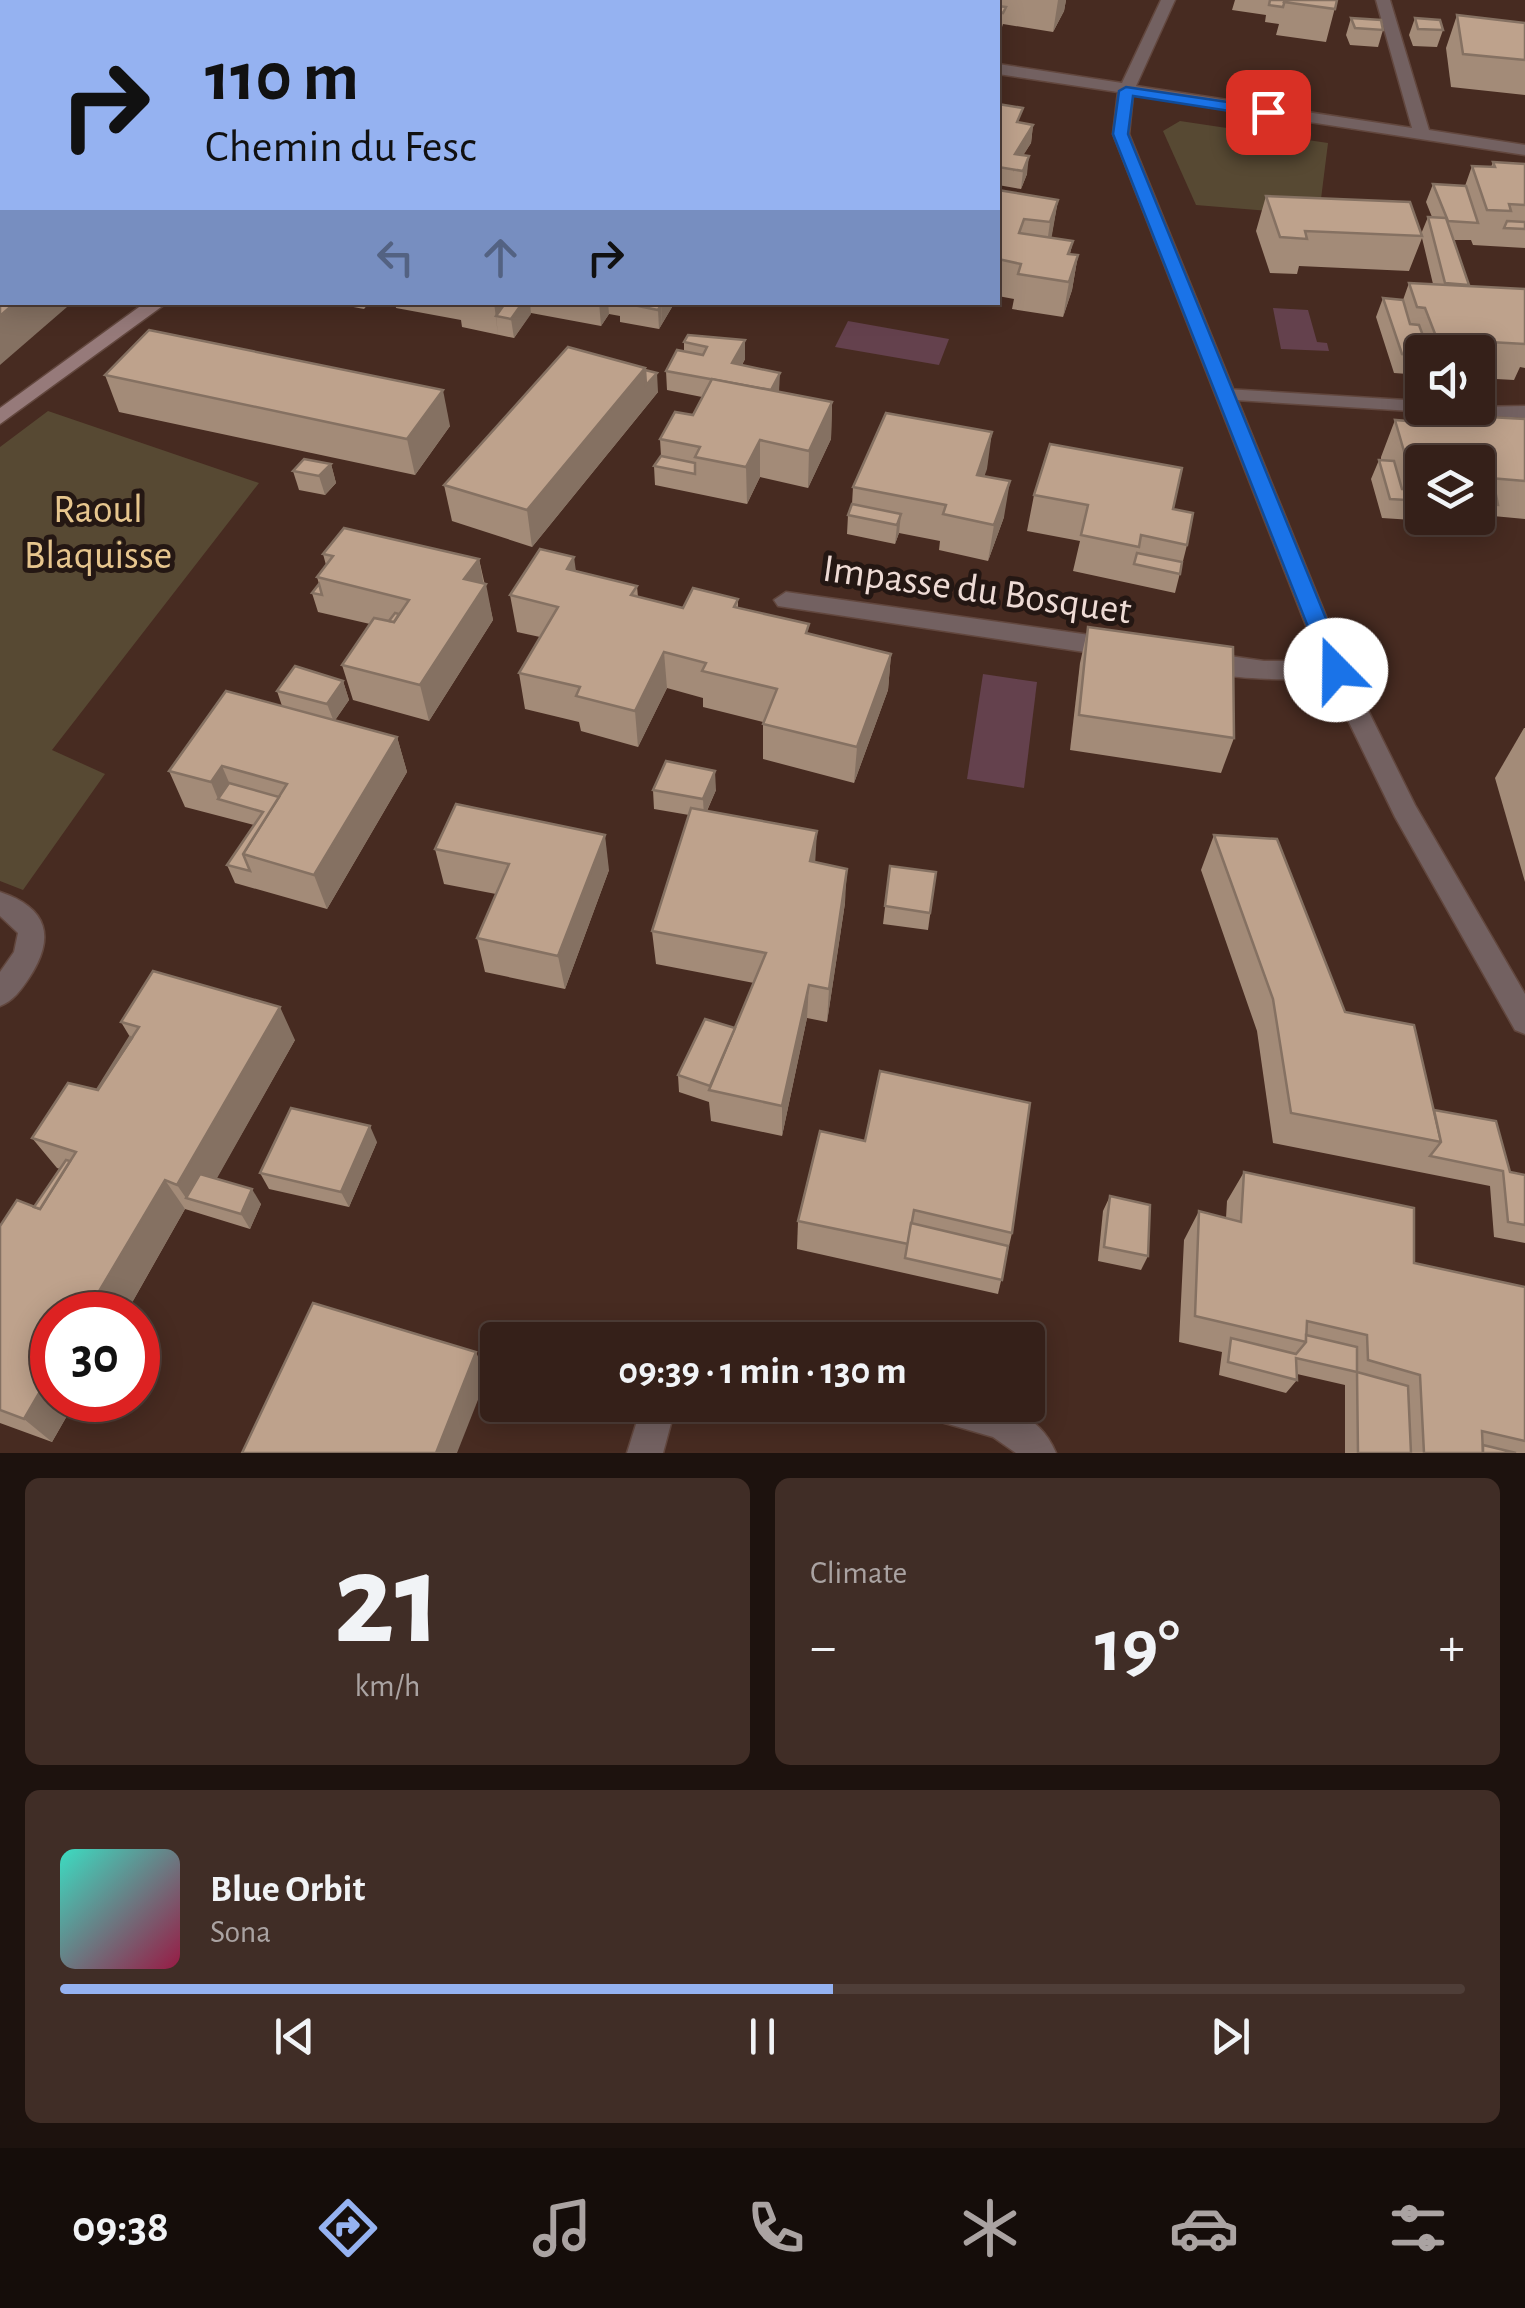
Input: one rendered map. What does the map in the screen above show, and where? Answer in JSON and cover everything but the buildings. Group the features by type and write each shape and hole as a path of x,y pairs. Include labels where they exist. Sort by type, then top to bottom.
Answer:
{"street":[{"path":"1168,0 1126,91 1121,134 1336,670 1404,810 1525,1021"},
{"path":"1383,0 1422,135"},
{"path":"1000,69 1525,150"},
{"path":"0,418 155,305"},
{"path":"1226,396 1405,405"},
{"path":"1495,411 1525,412"},
{"name":"Impasse du Bosquet","path":"786,600 1264,670 1336,670"},
{"path":"0,903 25,918 32,934 31,951 0,992"},
{"path":"646,1453 654,1422"},
{"path":"999,1422 1020,1431 1038,1453"}],"green space":[{"path":"1180,121 1328,143 1319,215 1196,205 1163,131"},
{"name":"Raoul Blaquisse","path":"48,411 259,483 52,750 105,774 23,890 0,881 0,447"}],"shaded area":[{"path":"1273,308 1308,310 1317,342 1327,343 1329,351 1281,349"},
{"path":"848,321 949,339 939,365 835,347"},
{"path":"983,674 1037,682 1024,788 967,779"}],"route":[{"path":"1268,112 1126,91 1121,134 1336,670"}]}
